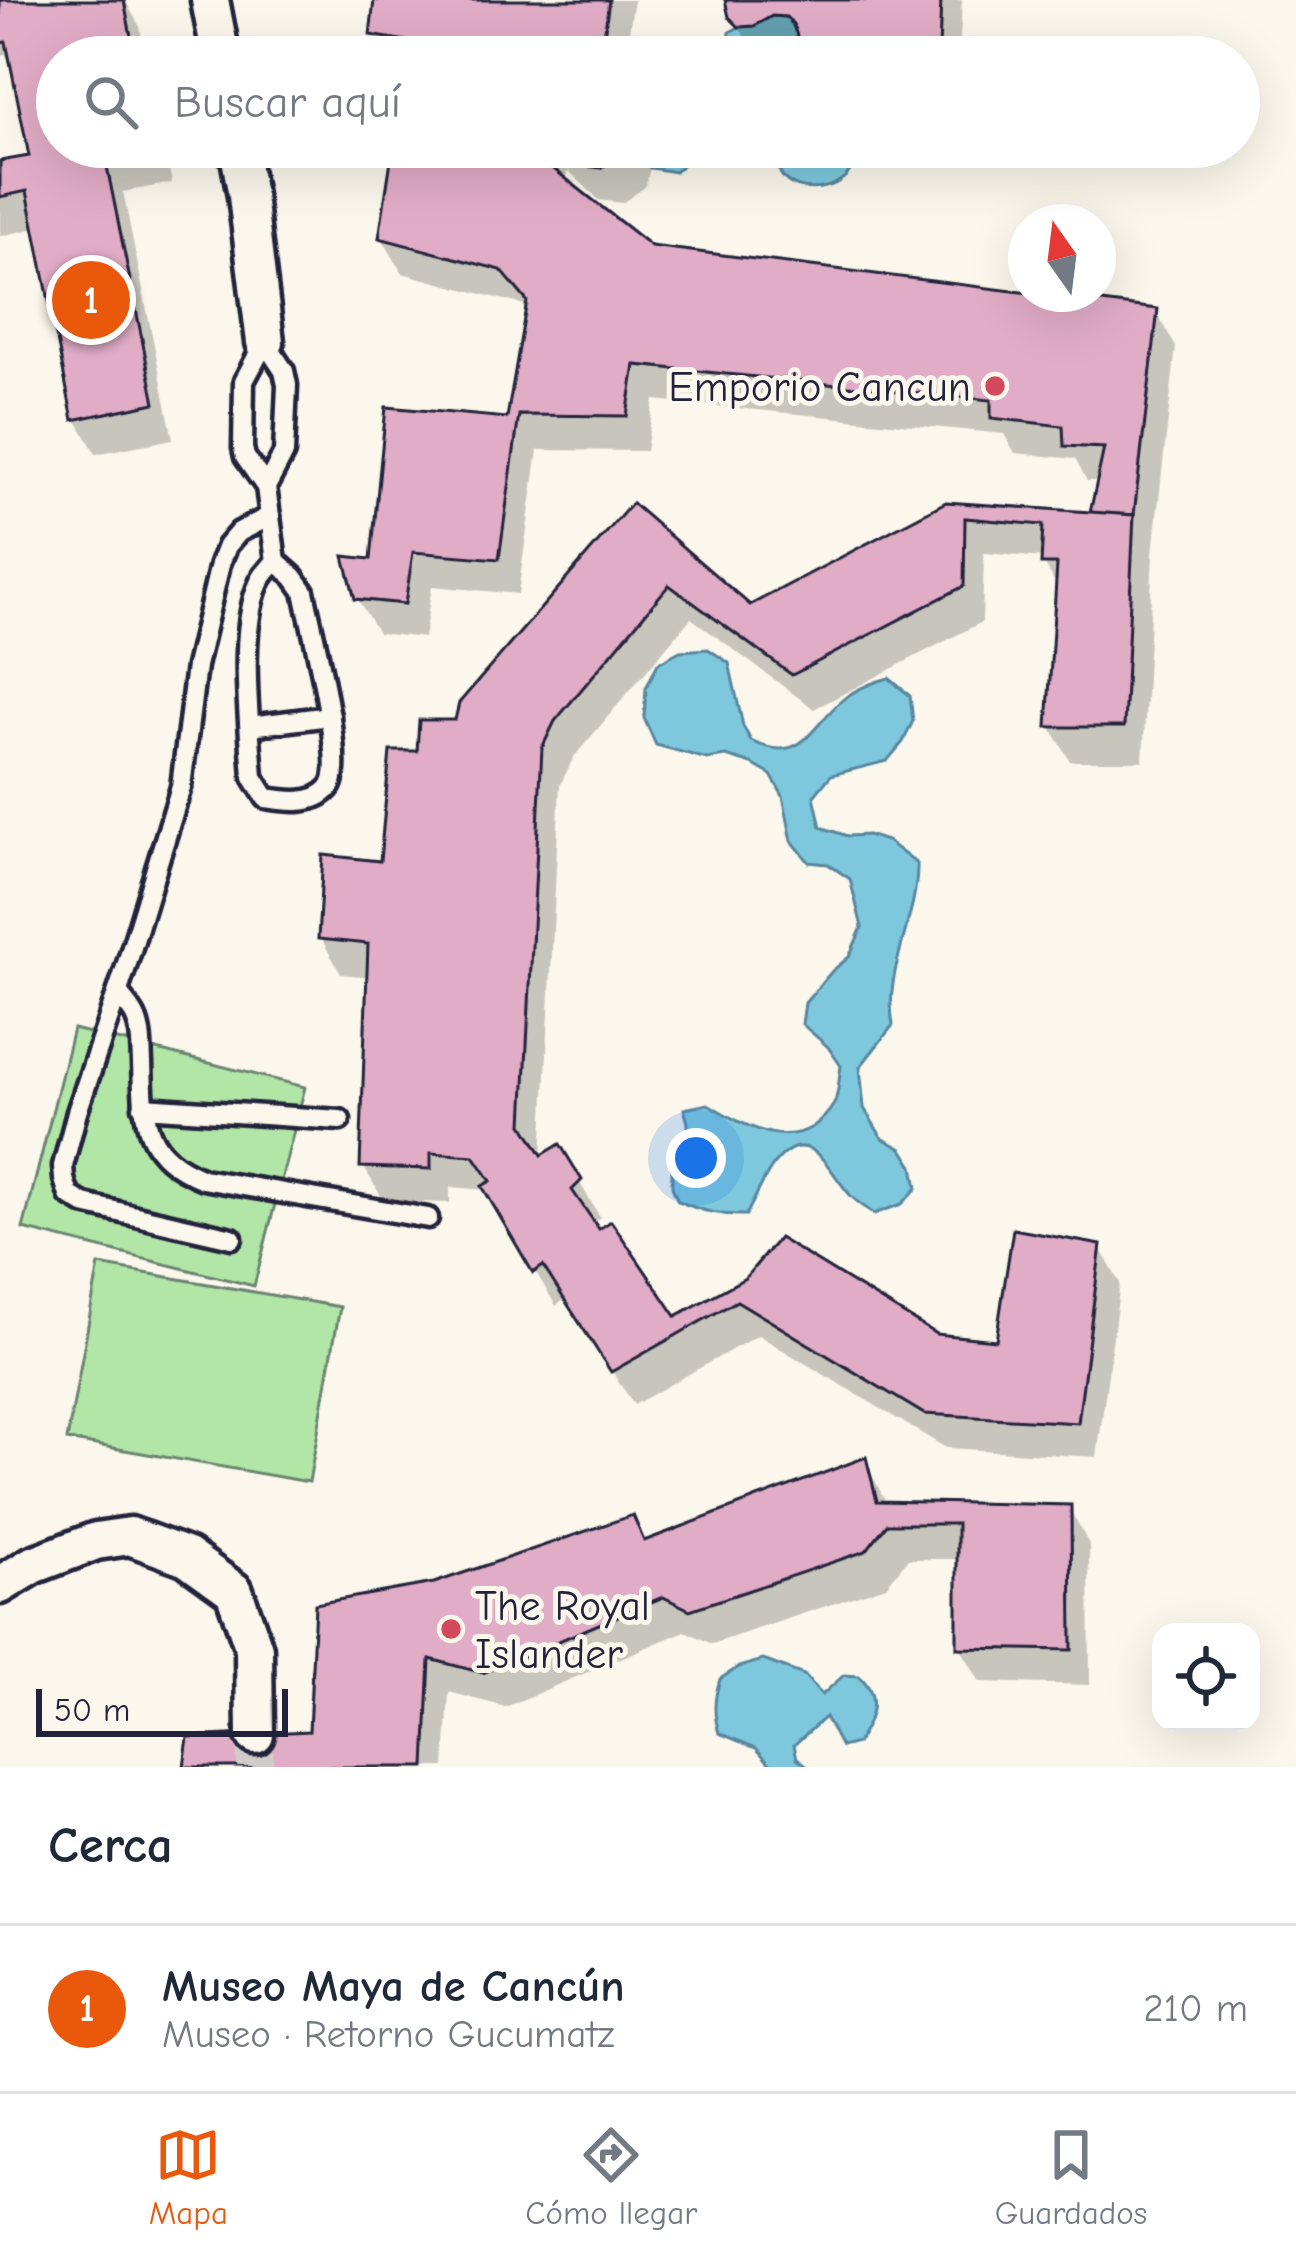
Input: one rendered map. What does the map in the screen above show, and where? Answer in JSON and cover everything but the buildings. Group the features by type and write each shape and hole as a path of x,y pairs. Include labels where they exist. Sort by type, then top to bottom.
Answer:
{"street":[{"path":"210,0 217,36"},
{"path":"242,168 265,342"},
{"path":"0,1585 33,1565 96,1541 130,1536 187,1557 234,1591 254,1649 255,1735"}],"lane":[{"path":"266,487 284,454 287,385 284,371 265,342 244,381 245,457 266,487 276,561 304,591 331,716 336,778 328,790 305,800 266,798 253,777 248,626 262,578 276,561"},
{"path":"232,1238 84,1204 69,1195 63,1166 181,787 196,666 220,564 239,532 270,516"},
{"path":"250,726 331,716"},
{"path":"118,993 135,1015 141,1034 148,1133 178,1169 203,1179 428,1218"},
{"path":"143,1107 340,1120"}],"green space":[{"path":"73,1029 305,1087 254,1286 23,1229"},
{"path":"99,1265 340,1307 309,1482 67,1440"}],"water":[{"path":"772,16 786,17 798,36 730,36 739,27 754,26"},
{"path":"779,168 851,168 839,181 819,188 798,187"},
{"path":"708,649 729,663 743,726 751,741 768,747 781,749 801,742 843,699 875,682 889,678 910,696 913,721 887,761 831,775 814,796 821,827 887,841 917,864 893,985 893,1025 860,1067 864,1108 882,1138 902,1149 913,1166 917,1188 902,1204 874,1214 851,1196 818,1155 798,1147 774,1164 746,1215 686,1205 678,1201 672,1187 672,1166 688,1144 684,1109 708,1104 757,1129 790,1134 821,1121 834,1104 841,1066 802,1024 805,1003 849,957 862,927 850,879 828,864 809,862 792,841 783,796 771,775 726,756 707,759 656,745 644,718 646,688 658,663 680,651"},
{"path":"763,1660 804,1675 822,1695 844,1675 859,1676 870,1692 872,1708 857,1743 841,1747 825,1717 794,1745 797,1758 809,1767 773,1767 756,1748 719,1733 715,1706 720,1679"}],"tunnel":[{"path":"255,1735 255,1767"}],"place":[{"name":"Museo Maya de Cancún","path":"91,300"},
{"name":"Emporio Cancun","path":"995,386"},
{"name":"The Royal Islander","path":"451,1629"}]}
